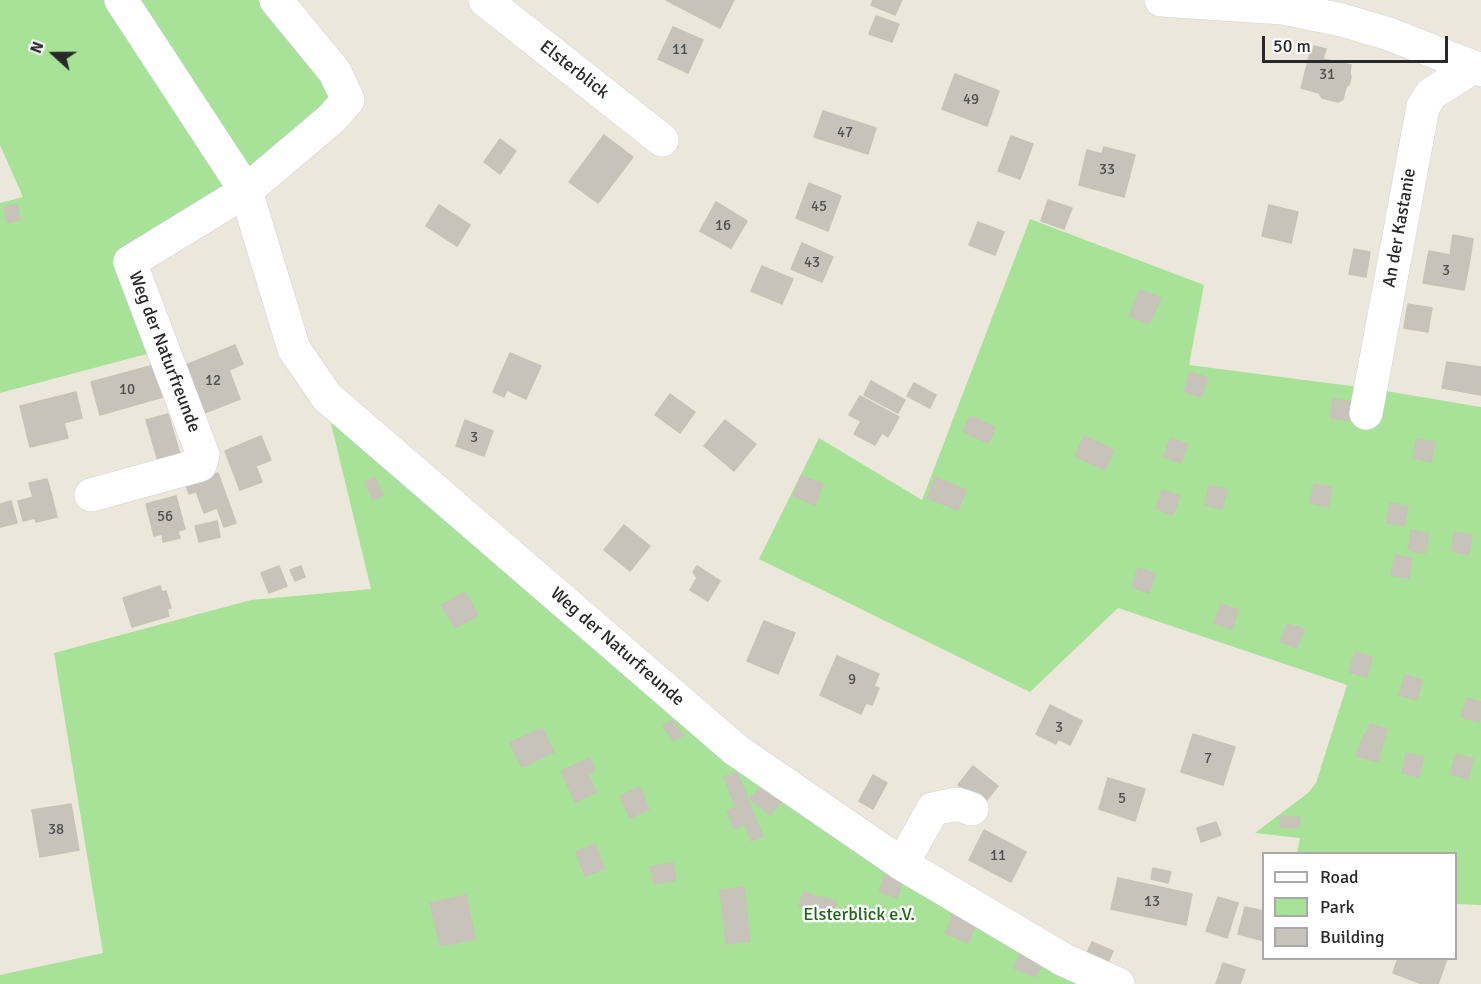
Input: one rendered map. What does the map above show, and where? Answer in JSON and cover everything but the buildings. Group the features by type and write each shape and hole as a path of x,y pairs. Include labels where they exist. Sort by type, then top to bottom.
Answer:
{"street":[{"path":"121,0 246,191"},
{"name":"Weg der Naturfreunde","path":"91,495 200,465 203,455 130,262 246,191 331,119 348,100 335,72 276,0"},
{"name":"Elsterblick","path":"485,0 662,140"},
{"path":"1161,0 1343,10 1389,34 1476,68"},
{"name":"An der Kastanie","path":"1366,412 1422,107 1431,94 1476,68"},
{"name":"Weg der Naturfreunde","path":"246,191 294,349 327,398 736,750 903,864 1064,960 1118,984"},
{"path":"903,864 933,809 957,804 972,809"}],"green space":[{"path":"0,0 260,0 287,32 345,118 124,272 154,352 0,393 0,203 23,197 0,145"},
{"path":"1030,219 1204,285 1189,365 1374,389 1481,407 1481,905 1457,904 1457,852 1297,852 1300,838 1255,833 1308,793 1316,783 1347,685 1118,608 1030,692 759,559 819,438 922,500"},
{"name":"Elsterblick e.V.","path":"327,407 811,817 1068,953 1136,984 0,984 0,975 103,953 54,653 251,600 371,589"}]}
